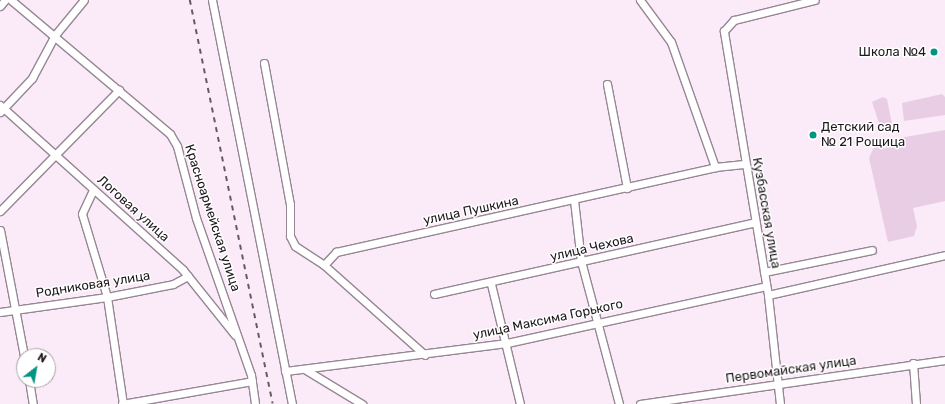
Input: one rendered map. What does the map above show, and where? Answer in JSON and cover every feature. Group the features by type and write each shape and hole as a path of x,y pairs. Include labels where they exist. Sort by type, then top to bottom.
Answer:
{"street":[{"path":"0,6 5,0"},
{"name":"Красноармейская улица","path":"11,0 55,35 170,134 178,146 196,218 252,381 255,404"},
{"path":"1,108 32,78 55,35 84,0"},
{"path":"212,0 292,404"},
{"path":"640,0 671,42 715,167"},
{"name":"Кузбасская улица","path":"780,404 780,383 768,295 744,164 724,36 726,27 734,20 815,0"},
{"path":"264,63 290,204 290,236 295,246 324,265 425,355"},
{"path":"607,84 627,188"},
{"path":"0,211 119,90"},
{"name":"Логовая улица","path":"1,108 188,276 239,340"},
{"name":"улица Пушкина","path":"324,265 336,252 574,200 715,167 744,164"},
{"path":"93,190 82,214 107,297 123,404 252,381"},
{"path":"574,200 582,263 596,323 619,404"},
{"name":"улица Чехова","path":"434,294 491,284 755,222"},
{"path":"0,230 23,348"},
{"path":"764,272 872,250"},
{"path":"768,295 945,255"},
{"name":"Родниковая улица","path":"0,312 107,297 173,284 188,276"},
{"path":"491,284 507,343 520,404"},
{"name":"улица Максима Горького","path":"285,372 425,355 507,343 766,286"},
{"name":"Первомайская улица","path":"640,404 913,363 945,360"},
{"path":"913,363 916,404"},
{"path":"306,370 362,404"},
{"path":"30,388 33,404"}],"shaded area":[{"path":"942,94 945,97 945,115 904,121 902,103"},
{"path":"883,97 887,99 892,124 881,129 872,102"},
{"path":"945,130 945,201 913,208 917,226 914,236 888,242 869,158 873,149 882,141"}],"railway":[{"path":"190,0 273,404"}],"place":[{"name":"Школа №4","path":"934,52"},
{"name":"Детский сад № 21 Рощица","path":"813,135"}]}
